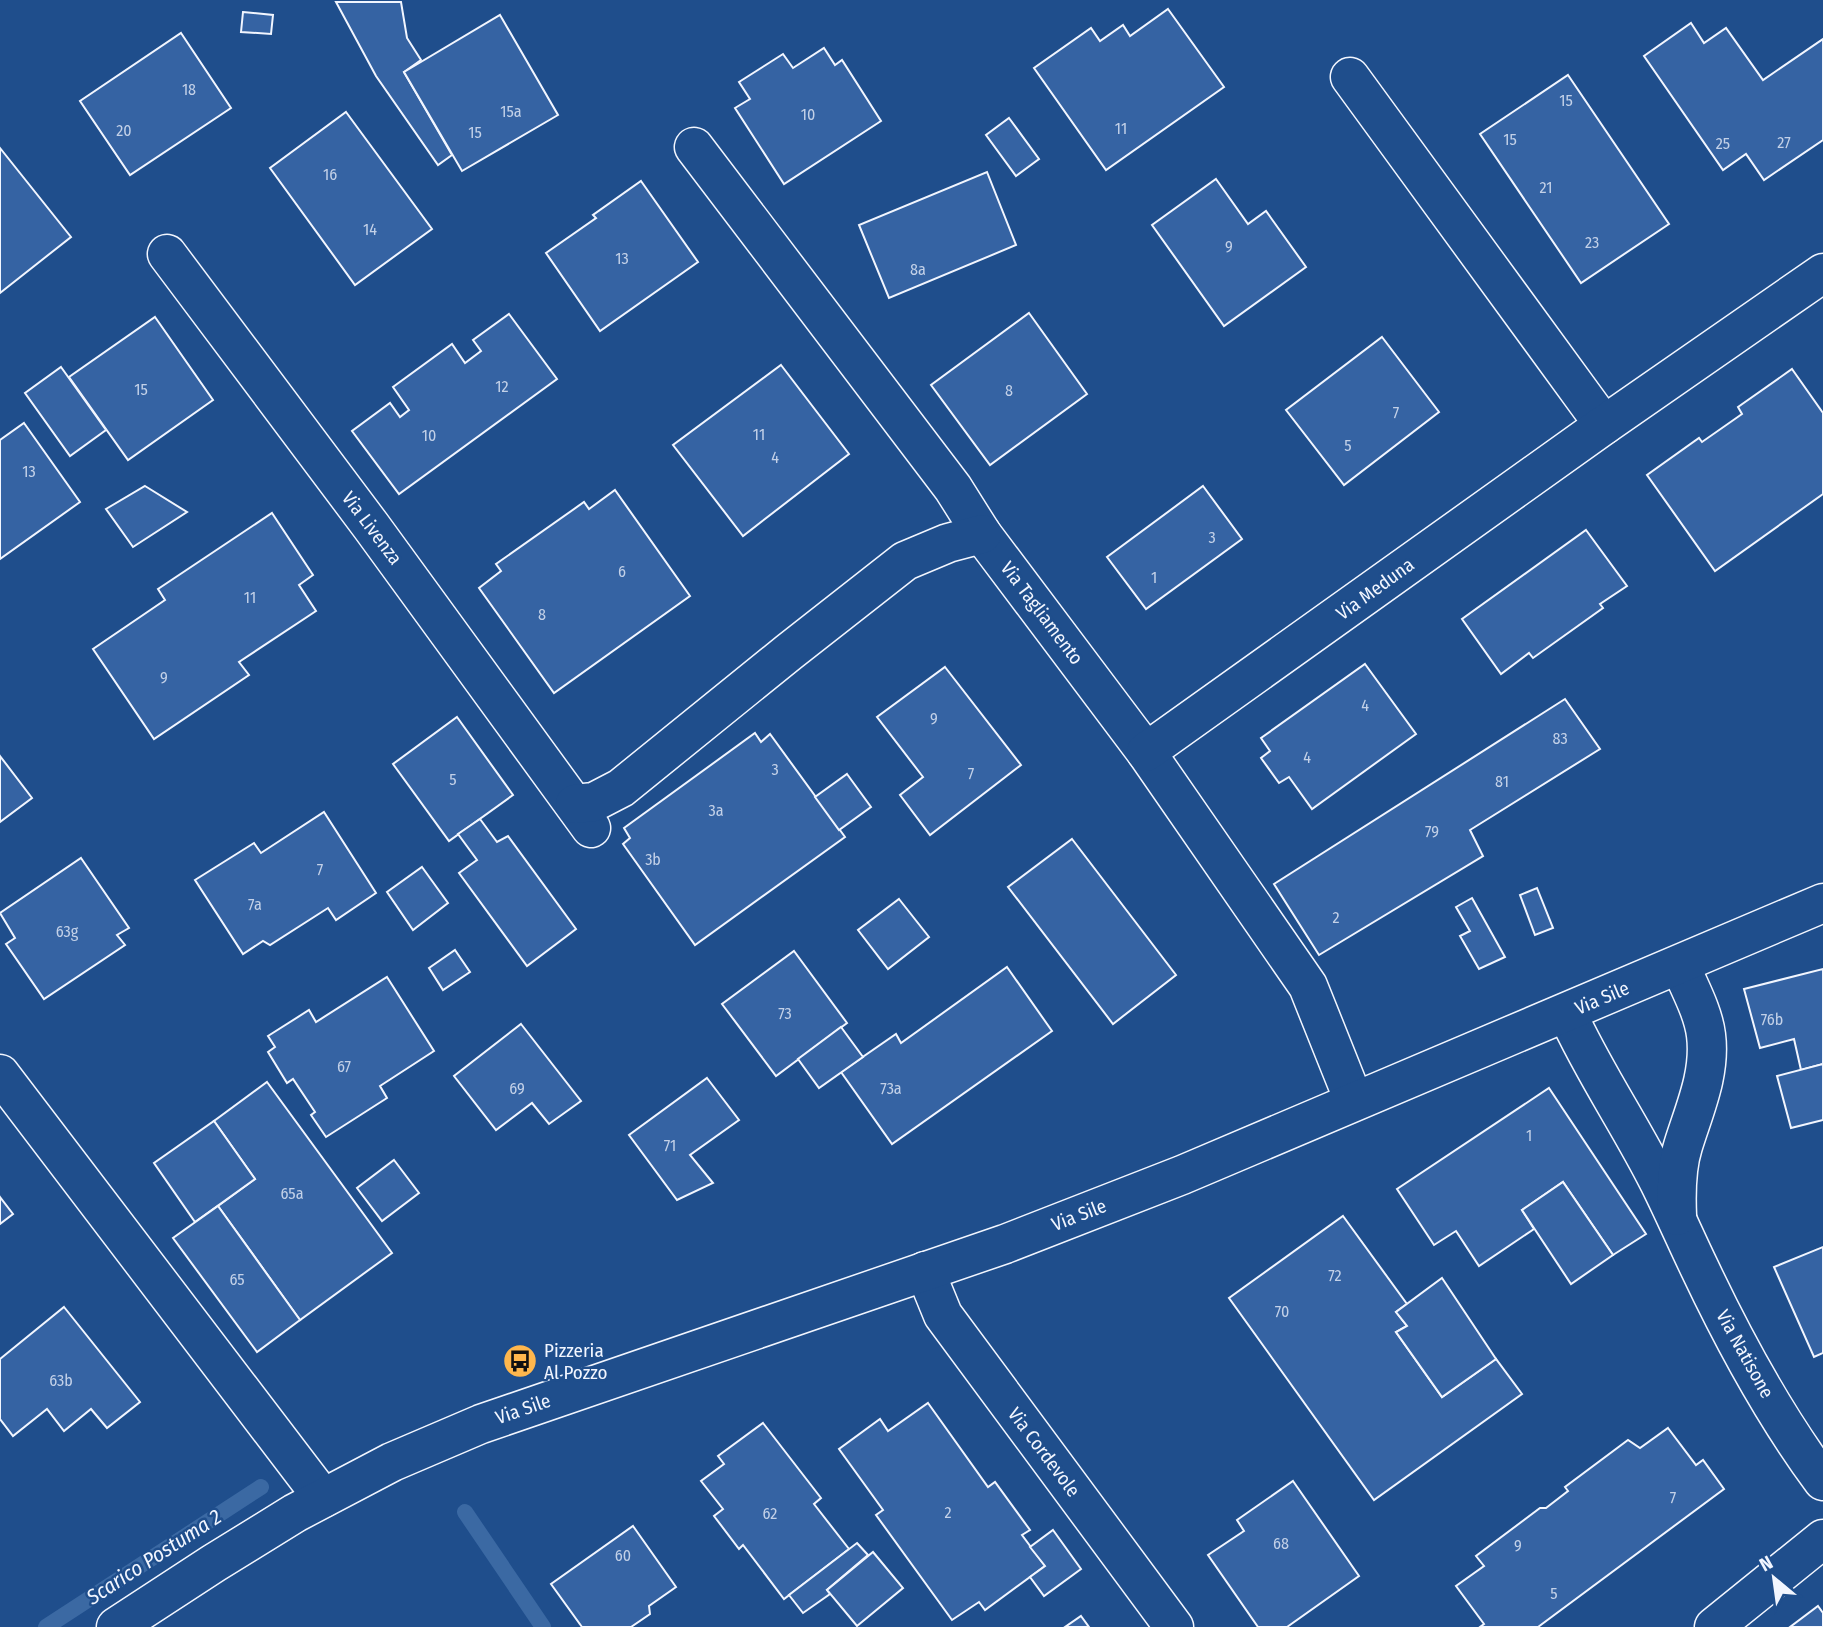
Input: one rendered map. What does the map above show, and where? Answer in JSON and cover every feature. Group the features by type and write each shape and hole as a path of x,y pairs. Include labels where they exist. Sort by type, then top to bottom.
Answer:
{"street":[{"path":"1350,77 1604,425"},
{"name":"Via Tagliamento","path":"694,147 953,488 982,534 1146,752 1308,986 1354,1101"},
{"name":"Via Livenza","path":"167,254 371,526 583,816 594,802 621,788 905,561 947,542 982,534"},
{"name":"Via Meduna","path":"1146,752 1604,425 1823,273"},
{"name":"Via Sile","path":"116,1627 214,1563 323,1498 393,1462 481,1424 1005,1244 1083,1214 1194,1170 1823,903"},
{"name":"Via Natisone","path":"1677,1221 1678,1175 1682,1148 1701,1092 1706,1063 1706,1032 1680,965"},
{"name":"Via Natisone","path":"1567,1013 1589,1058 1643,1151 1749,1364 1796,1443 1823,1481"},
{"path":"0,1074 323,1498"},
{"name":"Via Cordevole","path":"925,1271 943,1315 1174,1627"},
{"path":"1714,1627 1823,1539"}],"building":[{"path":"336,2 401,2 407,38 421,60 404,72 452,155 438,165 376,76"},
{"path":"1168,9 1224,87 1106,170 1034,68 1091,28 1100,41 1123,25 1130,36"},
{"path":"243,12 273,15 271,34 241,32"},
{"path":"500,15 558,115 462,171 404,72"},
{"path":"1691,23 1704,43 1726,28 1763,80 1823,39 1823,140 1764,180 1746,154 1723,170 1644,56"},
{"path":"181,33 231,108 130,175 80,101"},
{"path":"824,48 835,65 842,60 881,121 784,184 735,108 750,99 739,82 783,54 793,68"},
{"path":"1568,75 1669,224 1581,283 1480,134"},
{"path":"346,112 432,229 355,285 270,168"},
{"path":"1009,118 1039,159 1016,176 986,135"},
{"path":"0,148 71,237 0,293"},
{"path":"987,172 1016,245 889,298 859,225"},
{"path":"1216,179 1248,224 1266,211 1306,267 1224,326 1152,225"},
{"path":"641,181 698,262 600,331 546,253 596,218 593,215"},
{"path":"1029,313 1087,394 990,465 931,385"},
{"path":"509,314 557,379 399,494 352,431 390,403 400,417 409,410 393,387 452,344 465,363 481,351 473,340"},
{"path":"155,317 213,400 128,460 69,377"},
{"path":"1382,337 1439,412 1344,485 1286,410"},
{"path":"781,365 849,454 743,536 673,445"},
{"path":"61,367 106,430 70,456 25,393"},
{"path":"1792,369 1823,413 1823,494 1715,571 1647,475 1699,438 1702,442 1742,414 1738,407"},
{"path":"24,423 80,502 0,559 0,440"},
{"path":"145,486 187,512 133,547 106,509"},
{"path":"1203,486 1242,539 1146,609 1107,557"},
{"path":"615,490 690,596 554,693 479,588 501,571 496,564 584,502 589,509"},
{"path":"272,513 313,575 299,585 316,611 239,662 249,675 154,739 93,649 165,600 158,589"},
{"path":"1586,530 1627,586 1600,604 1603,608 1533,658 1529,653 1501,674 1462,619"},
{"path":"1365,664 1416,734 1312,809 1289,777 1279,783 1261,758 1270,751 1261,738"},
{"path":"945,667 1021,765 930,835 900,795 923,777 877,717"},
{"path":"1565,699 1600,749 1470,830 1483,856 1319,955 1274,884"},
{"path":"457,717 513,795 449,841 393,764"},
{"path":"755,733 761,742 770,734 845,837 695,945 623,844 630,838 624,828"},
{"path":"0,756 32,798 0,822"},
{"path":"847,774 871,807 839,830 815,797"},
{"path":"324,812 376,893 336,920 328,908 270,945 263,941 243,954 195,880 254,843 261,853"},
{"path":"480,819 497,842 508,836 576,929 527,966 459,873 477,860 458,834"},
{"path":"1072,839 1176,975 1113,1024 1008,887"},
{"path":"81,858 129,928 117,935 125,945 44,999 6,944 15,938 0,913"},
{"path":"422,867 448,903 413,930 387,892"},
{"path":"1537,888 1553,928 1535,935 1520,895"},
{"path":"1472,898 1505,957 1479,969 1460,936 1470,931 1456,907"},
{"path":"899,899 929,937 888,969 858,930"},
{"path":"455,950 470,972 443,990 429,968"},
{"path":"794,951 847,1023 776,1076 722,1004"},
{"path":"1007,967 1052,1031 892,1144 841,1072 896,1034 901,1043"},
{"path":"1823,969 1823,1064 1801,1070 1794,1039 1760,1048 1744,989"},
{"path":"387,977 434,1051 380,1086 387,1098 326,1137 311,1115 315,1112 293,1079 287,1083 268,1052 275,1047 268,1036 309,1010 316,1022"},
{"path":"521,1024 581,1101 549,1124 532,1103 496,1130 454,1076"},
{"path":"841,1027 863,1057 819,1088 798,1059"},
{"path":"1823,1064 1823,1120 1791,1128 1777,1076"},
{"path":"707,1078 739,1120 690,1155 713,1183 677,1200 629,1135"},
{"path":"267,1082 392,1253 300,1320 218,1206 255,1179 214,1121"},
{"path":"1549,1088 1646,1234 1613,1255 1563,1182 1522,1210 1534,1229 1479,1266 1456,1231 1434,1245 1397,1189"},
{"path":"214,1121 255,1179 195,1222 154,1163"},
{"path":"394,1160 419,1193 382,1221 357,1188"},
{"path":"1563,1182 1613,1255 1571,1284 1522,1210"},
{"path":"0,1197 13,1214 0,1224"},
{"path":"218,1206 300,1320 257,1352 173,1238"},
{"path":"1343,1216 1407,1304 1396,1312 1407,1326 1396,1332 1442,1397 1496,1359 1522,1394 1374,1500 1229,1298"},
{"path":"1823,1247 1823,1353 1814,1357 1774,1267"},
{"path":"1442,1278 1496,1359 1442,1397 1396,1332 1407,1326 1396,1312"},
{"path":"64,1307 140,1402 107,1428 91,1409 64,1431 47,1409 13,1436 0,1419 0,1359"},
{"path":"928,1403 988,1487 995,1482 1030,1530 1022,1535 1045,1566 985,1610 979,1602 952,1620 876,1515 883,1510 839,1449 880,1419 888,1431"},
{"path":"763,1423 821,1498 814,1504 849,1549 784,1599 743,1545 739,1549 714,1516 723,1509 701,1481 724,1464 718,1456"},
{"path":"1668,1428 1696,1465 1703,1460 1724,1489 1538,1627 1480,1627 1484,1624 1456,1586 1484,1566 1476,1556 1540,1508 1546,1508 1568,1491 1565,1487 1628,1440 1640,1448"},
{"path":"1293,1481 1359,1576 1287,1627 1258,1627 1208,1555 1244,1531 1237,1520"},
{"path":"633,1526 676,1587 649,1606 650,1614 631,1627 582,1627 551,1584"},
{"path":"1053,1530 1081,1569 1044,1596 1030,1577 1045,1566 1030,1547"},
{"path":"857,1543 868,1555 827,1590 830,1594 803,1613 789,1595"},
{"path":"873,1552 903,1588 857,1626 827,1590"},
{"path":"1818,1606 1823,1613 1823,1627 1790,1627"},
{"path":"1081,1616 1089,1627 1065,1627"}],"waterway":[{"name":"Scarico Postuma 2","path":"46,1627 261,1487"},
{"name":"Scarico Postuma 2","path":"465,1512 543,1627"}],"place":[{"name":"Pizzeria Al Pozzo","path":"520,1361"}]}
